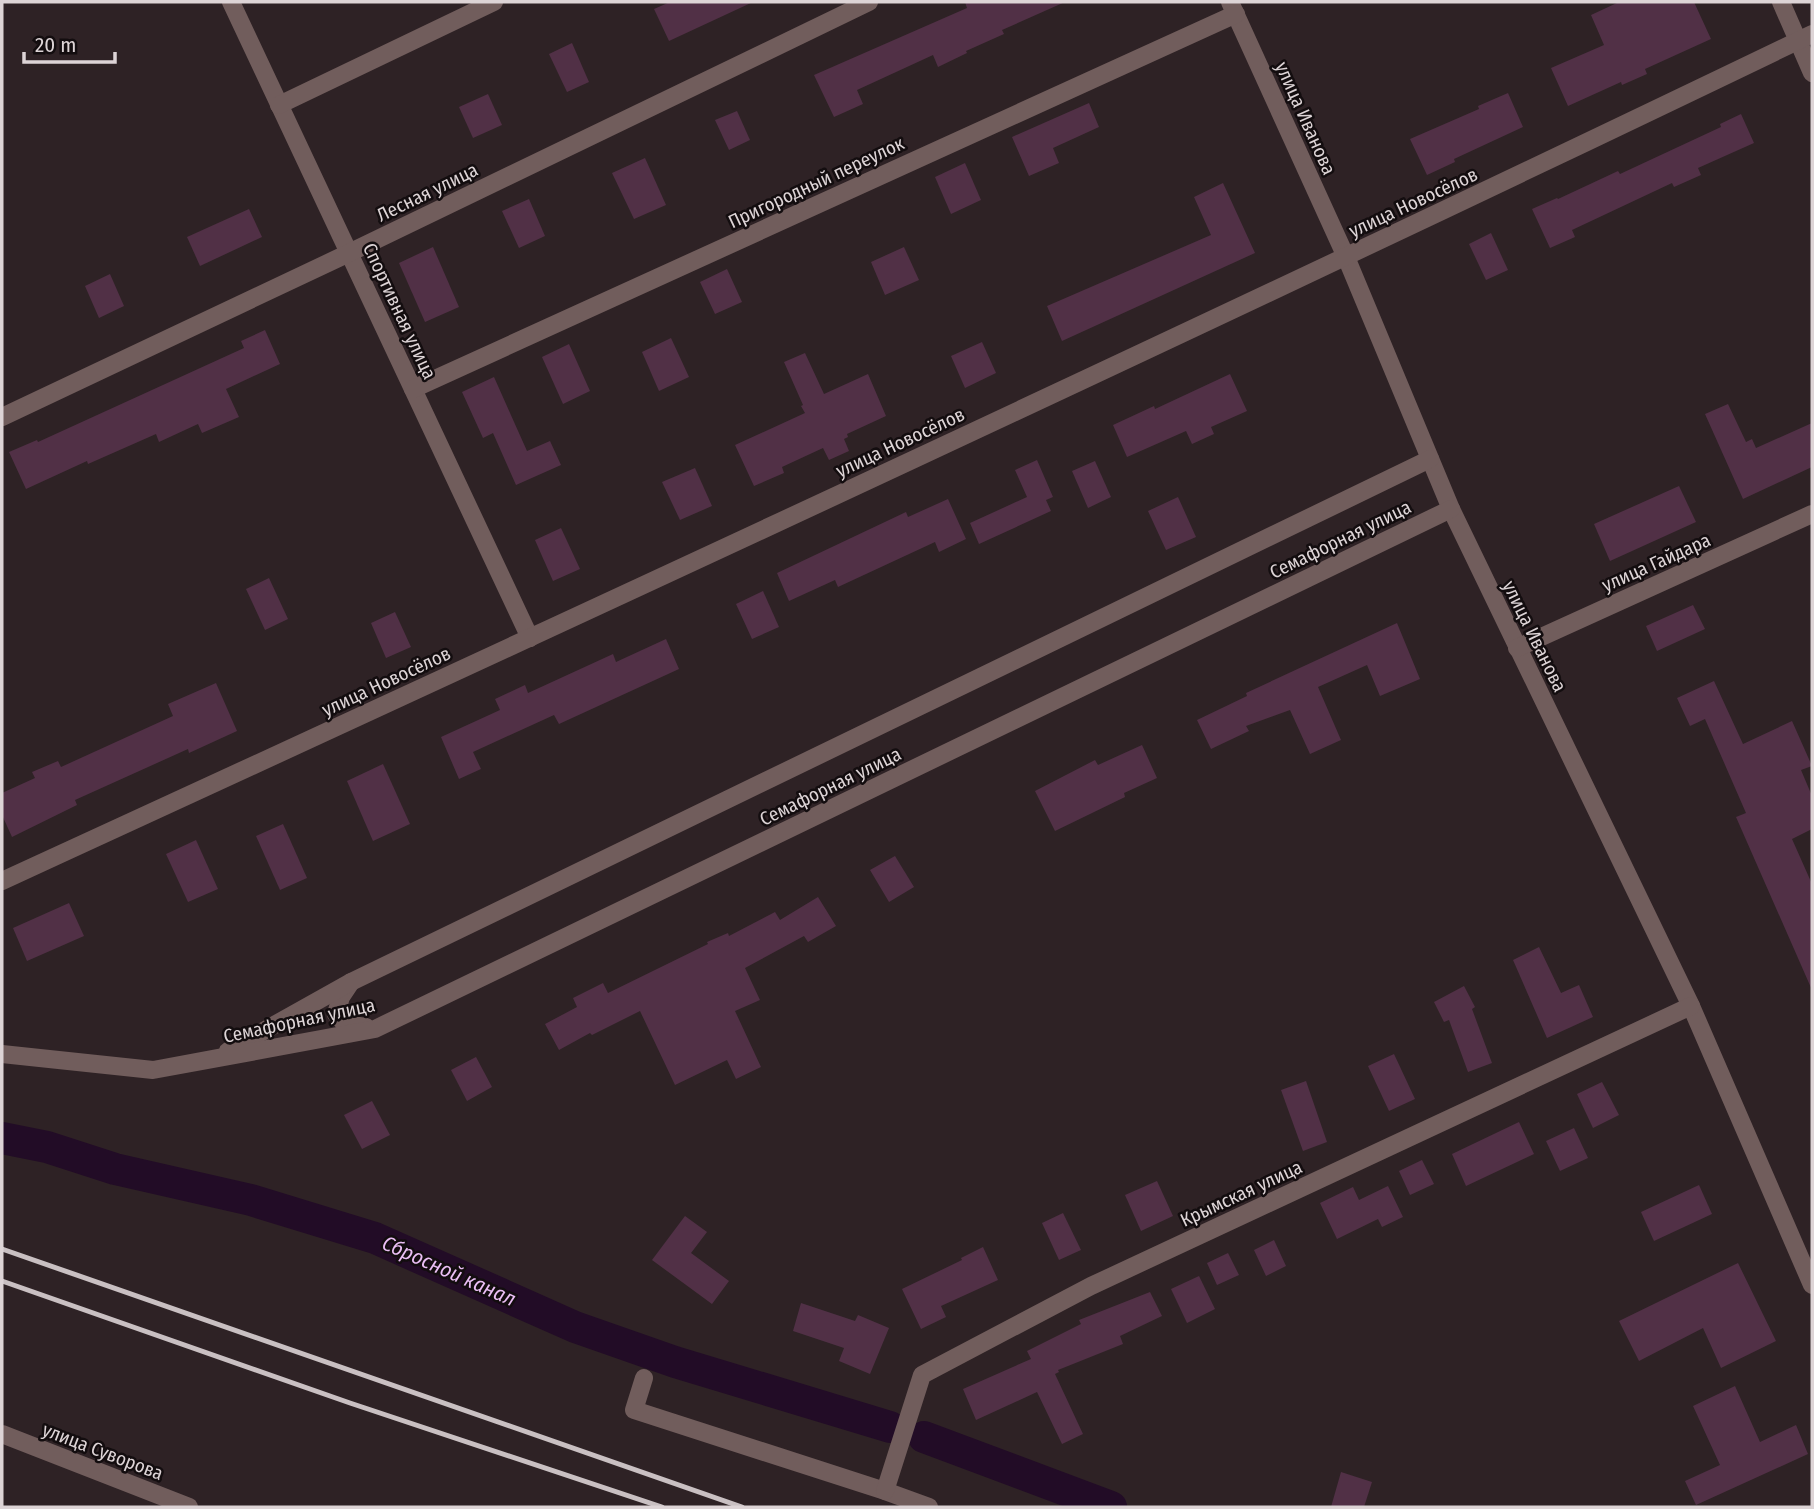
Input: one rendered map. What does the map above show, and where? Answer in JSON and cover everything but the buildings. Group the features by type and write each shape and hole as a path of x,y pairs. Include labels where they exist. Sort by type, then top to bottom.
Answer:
{"street":[{"name":"Спортивная улица","path":"231,2 530,638"},
{"path":"279,104 494,2"},
{"name":"Лесная улица","path":"2,417 869,2"},
{"path":"1781,2 1805,38 1812,73"},
{"name":"улица Иванова","path":"1233,8 1346,257 1451,509 1691,1006 1812,1284"},
{"name":"Пригородный переулок","path":"414,389 1233,8"},
{"name":"улица Новосёлов","path":"2,881 1346,257 1805,38"},
{"name":"Семафорная улица","path":"213,1060 351,982 1430,459"},
{"name":"Семафорная улица","path":"2,1054 153,1070 375,1029 1451,509"},
{"name":"улица Гайдара","path":"1517,648 1812,514"},
{"path":"351,982 341,997 336,1014 345,1024 375,1029"},
{"name":"Крымская улица","path":"885,1491 922,1375 1091,1286 1691,1006"},
{"path":"644,1378 634,1410 929,1507"},
{"name":"улица Суворова","path":"2,1434 189,1507"}],"waterway":[{"name":"Сбросной канал","path":"2,1138 47,1147 115,1169 251,1200 375,1238 575,1327 675,1362 890,1427"},
{"name":"Сбросной канал","path":"924,1437 1111,1507"}],"railway":[{"path":"2,1249 742,1507"},
{"path":"2,1281 350,1403 662,1507"}]}
